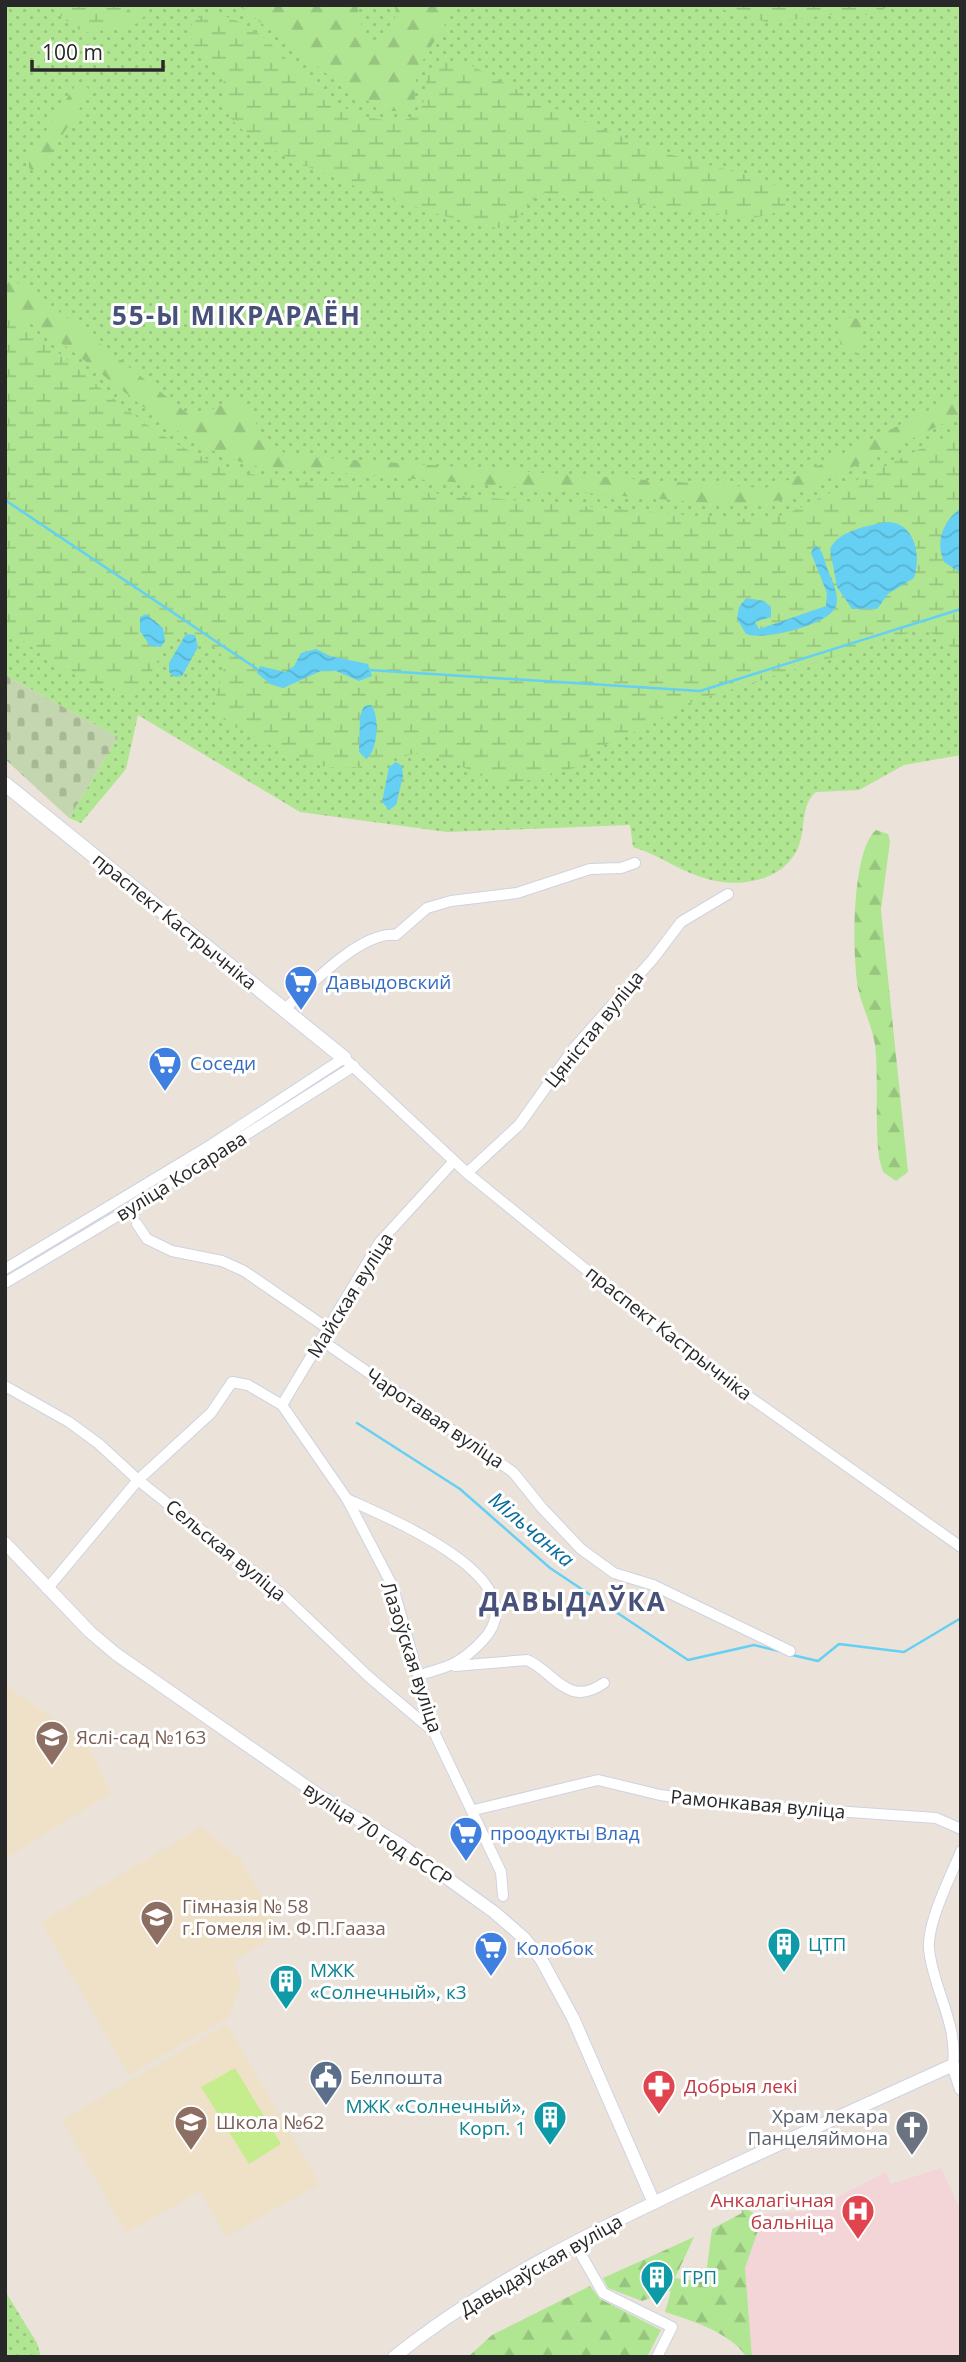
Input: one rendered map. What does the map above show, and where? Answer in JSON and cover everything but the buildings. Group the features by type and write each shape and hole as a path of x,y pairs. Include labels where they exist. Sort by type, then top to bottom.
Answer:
{"main road":[{"name":"праспект Кастрычніка","path":"5,784 349,1062"}],"street":[{"path":"285,1009 328,968 367,940 382,933 396,935 427,908 451,901 517,893 590,869 621,868 635,863"},
{"name":"Цяністая вуліца","path":"467,1172 519,1125 574,1048 653,959 681,922 728,894"},
{"name":"праспект Кастрычніка","path":"349,1062 454,1161 700,1362 961,1547"},
{"name":"вуліца Косарава","path":"5,1269 349,1062"},
{"name":"вуліца Косарава","path":"5,1283 129,1209 349,1062"},
{"name":"Майская вуліца","path":"282,1405 379,1243 454,1161"},
{"path":"137,1224 147,1239 172,1251 222,1261 244,1271 327,1328"},
{"name":"Чаротавая вуліца","path":"321,1340 513,1472 581,1549 614,1573 664,1590 790,1651"},
{"name":"Лазоўская вуліца","path":"138,1480 211,1413 232,1382 248,1385 282,1405 347,1499 393,1587 434,1732 502,1872 503,1896"},
{"name":"Сельская вуліца","path":"5,1386 69,1422 283,1595 369,1677 434,1732"},
{"path":"47,1589 138,1480"},
{"path":"347,1499 447,1548 472,1568 496,1611 495,1623 489,1634 455,1666"},
{"name":"вуліца 70 год БССР","path":"5,1543 47,1589 116,1654 320,1796 401,1845 524,1938 541,1959 573,2018 654,2203"},
{"path":"419,1675 455,1666 527,1660 535,1663 550,1679 570,1689 594,1690 604,1683"},
{"name":"Рамонкавая вуліца","path":"474,1810 598,1780 660,1796 718,1803 936,1818 961,1829"},
{"path":"961,1851 936,1914 929,1947 955,2043 961,2090"},
{"name":"Давыдаўская вуліца","path":"394,2357 451,2316 574,2242 957,2063"},
{"path":"574,2242 603,2292 672,2327 657,2357"}],"shaded area":[{"name":"Яслі-сад №163","path":"5,1685 85,1740 111,1793 5,1859"},
{"name":"Гімназія № 58 г.Гомеля ім. Ф.П.Гааза","path":"201,1827 241,1860 281,1932 234,1961 241,1984 229,2017 129,2075 41,1922"},
{"name":"Школа №62","path":"227,2024 320,2184 226,2237 200,2191 126,2233 62,2120"},
{"name":"Анкалагічная бальніца","path":"941,2168 961,2211 961,2357 752,2357 745,2268 764,2214 811,2211 886,2172 891,2184"}],"green space":[{"path":"5,5 961,5 961,755 904,765 859,790 816,792 805,811 798,848 790,860 768,877 740,883 698,876 633,847 630,825 447,832 300,812 138,715 126,769 81,823 69,818 118,737 5,675"},
{"path":"51,5 131,5 110,26 91,33 72,26"},
{"path":"131,5 154,5 138,23 125,29 118,24"},
{"path":"238,5 357,5 364,30 379,41 389,34 395,20 395,5 460,5 444,25 418,70 414,104 406,111 391,111 354,95"},
{"path":"706,5 890,5 874,15 826,15 770,23"},
{"path":"204,14 230,18 252,29 310,83 332,100 356,113 385,120 409,118 416,114 423,104 429,69 439,62 463,61 536,100 601,129 669,154 768,181 786,192 785,206 779,212 753,218 544,193 531,201 513,222 499,228 440,215 317,171 251,137 229,115 222,77 197,50 191,39 192,23"},
{"path":"78,81 88,88 86,99 40,169 34,172 29,168 29,157"},
{"path":"5,275 38,295 187,413 206,413 231,399 241,404 272,445 296,456 765,488 794,478 961,394 961,415 789,498 761,504 708,503 255,466 220,454 187,437 69,348 5,310"},
{"path":"5,310 158,432 212,461 243,472 279,480 733,519 772,518 789,513 961,429 961,671 954,653 944,640 930,633 912,632 683,705 646,727 600,747 577,767 539,779 505,783 490,780 444,758 418,753 355,768 327,767 306,762 239,730 222,718 215,700 224,668 223,659 219,651 189,629 177,633 169,641 150,674 137,688 120,692 104,688 67,670 5,628"},
{"path":"854,317 859,320 863,333 859,353 850,356 843,349 839,334 844,319"},
{"path":"5,675 118,737 69,818 5,759"},
{"path":"876,830 888,834 890,841 881,910 908,1172 896,1181 883,1172 879,1158 875,1046 856,973 854,929 858,881 868,842"},
{"path":"235,2068 281,2144 249,2164 201,2087"},
{"path":"741,2205 762,2219 745,2268 752,2357 747,2357 731,2341 710,2328 665,2312 671,2291 642,2301 608,2288 603,2278 694,2237 675,2278 705,2282 712,2229 742,2213"},
{"path":"590,2286 600,2299 661,2330 647,2357 468,2357 492,2335"},
{"path":"5,2291 37,2343 41,2357 8,2357 5,2352"}],"water":[{"path":"961,508 961,573 944,562 940,547 945,525"},
{"path":"886,522 903,527 914,541 917,559 914,578 888,594 877,609 852,609 837,587 830,549 847,533"},
{"path":"815,545 822,552 836,592 837,602 831,613 795,630 755,636 746,634 737,619 739,607 746,598 764,601 771,607 771,617 755,622 759,629 826,606 827,593 811,553"},
{"path":"146,614 163,628 165,641 161,647 150,646 140,631 140,617"},
{"path":"186,634 195,635 198,647 182,676 175,677 169,672 169,663"},
{"path":"316,649 330,656 368,664 372,676 359,681 336,671 321,671 283,688 270,684 257,673 260,666 285,672 294,666 301,653"},
{"path":"371,705 376,717 376,733 373,749 366,759 359,752 360,716 364,706"},
{"path":"396,762 402,766 403,776 396,805 389,810 382,802 389,767"}],"waterway":[{"path":"5,500 257,669"},
{"path":"369,670 700,691 961,609"},
{"name":"Мільчанка","path":"357,1423 460,1489 550,1568 688,1660 754,1645 783,1652"},
{"name":"Мільчанка","path":"792,1655 818,1661 839,1644 904,1652 961,1618"}],"place":[{"name":"Давыдовский","path":"301,1012"},
{"name":"Соседи","path":"165,1093"},
{"name":"Яслі-сад №163","path":"52,1767"},
{"name":"проодукты Влад","path":"466,1863"},
{"name":"Гімназія № 58 г.Гомеля ім. Ф.П.Гааза","path":"157,1947"},
{"name":"ЦТП","path":"784,1974"},
{"name":"Колобок","path":"491,1978"},
{"name":"МЖК «Солнечный», к3","path":"286,2011"},
{"name":"Белпошта","path":"326,2107"},
{"name":"Добрыя лекі","path":"659,2116"},
{"name":"МЖК «Солнечный», Корп. 1","path":"550,2147"},
{"name":"Школа №62","path":"191,2152"},
{"name":"Храм лекара Панцеляймона","path":"912,2157"},
{"name":"Анкалагічная бальніца","path":"858,2241"},
{"name":"ГРП","path":"657,2307"}],"district":[{"name":"55-Ы МІКРАРАЁН","path":"237,315"},
{"name":"ДАВЫДАЎКА","path":"573,1601"}]}
